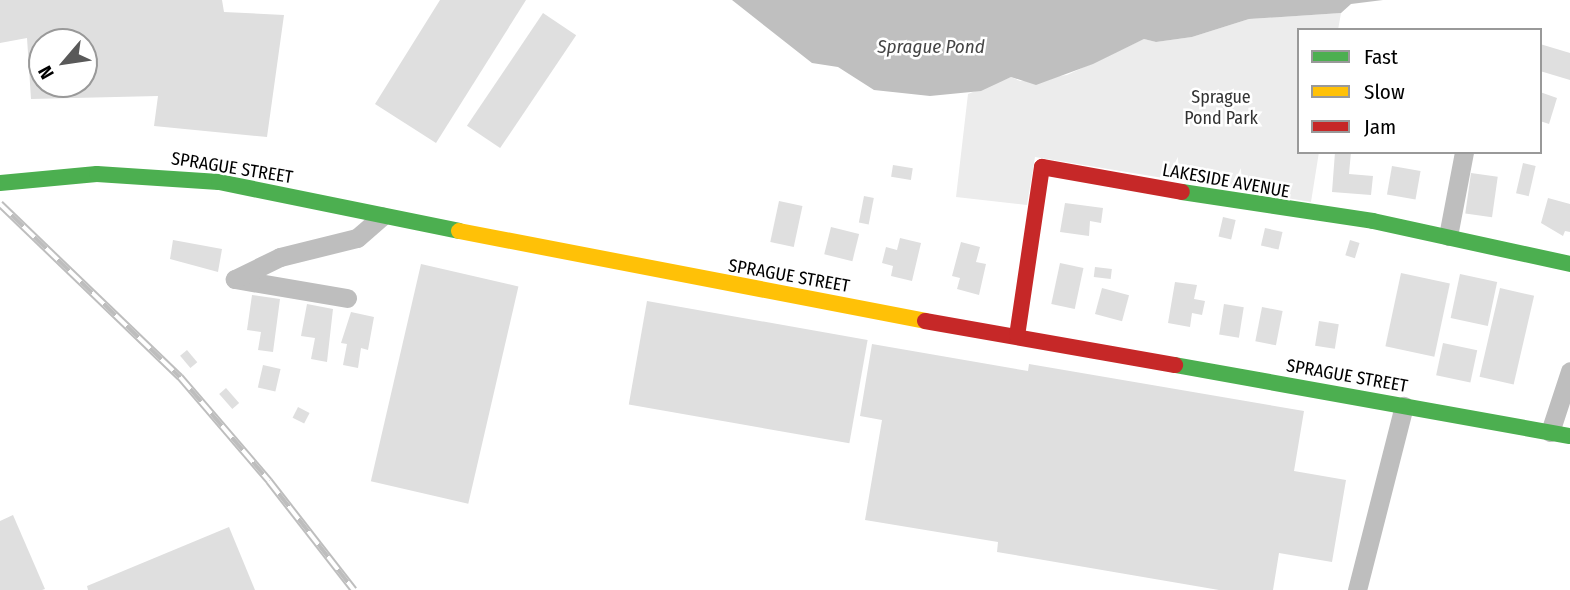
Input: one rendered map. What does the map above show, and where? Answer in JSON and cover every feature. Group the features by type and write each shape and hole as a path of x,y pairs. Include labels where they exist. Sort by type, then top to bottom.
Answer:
{"main road":[{"name":"LAKESIDE AVENUE","path":"1017,336 1042,167 1448,236 1570,264"},
{"name":"SPRAGUE STREET","path":"0,183 97,174 186,177 515,245 1570,436"}],"street":[{"path":"1448,236 1464,154"},
{"path":"347,298 235,279 281,257 357,238 382,216"},
{"path":"1550,432 1570,370"},
{"path":"1357,590 1404,406"}],"green space":[{"name":"Sprague Pond Park","path":"1341,13 1338,28 1297,28 1297,154 1319,154 1311,202 1035,157 1027,205 956,197 968,94 1011,77 1020,81 1067,75 1144,39 1156,42 1192,37 1249,19"}],"water":[{"name":"Sprague Pond","path":"732,0 1383,0 1351,4 1341,13 1249,19 1192,37 1156,42 1144,39 1093,64 1036,85 1011,77 981,91 930,96 874,90 838,67 812,63"}],"building":[{"path":"0,0 222,0 224,12 284,15 267,137 154,126 158,96 98,97 98,28 28,28 28,53 27,38 0,43"},
{"path":"440,0 526,0 436,143 375,104"},
{"path":"543,13 576,35 500,148 467,126"},
{"path":"1542,45 1570,53 1570,80 1542,72"},
{"path":"1542,93 1557,98 1549,124 1542,122"},
{"path":"1335,154 1351,154 1349,174 1373,176 1371,195 1332,192"},
{"path":"1523,163 1536,166 1529,196 1516,193"},
{"path":"893,165 913,168 911,180 891,177"},
{"path":"1392,166 1421,171 1416,200 1387,195"},
{"path":"1471,173 1498,177 1492,217 1465,214"},
{"path":"864,196 874,198 869,224 859,223"},
{"path":"1548,198 1570,204 1570,232 1565,231 1563,236 1541,223"},
{"path":"779,201 802,206 794,247 770,242"},
{"path":"1065,203 1103,208 1101,223 1090,221 1089,236 1060,232"},
{"path":"1223,217 1236,220 1231,239 1219,236"},
{"path":"831,227 859,234 852,261 824,254"},
{"path":"1265,228 1283,232 1278,250 1261,246"},
{"path":"900,238 921,243 912,281 891,276 893,266 882,263 886,247 897,250"},
{"path":"173,240 222,249 218,272 170,259"},
{"path":"1350,240 1360,243 1355,258 1345,255"},
{"path":"961,242 980,247 976,262 986,264 979,295 957,289 960,278 952,276"},
{"path":"1060,263 1083,268 1075,309 1051,304"},
{"path":"421,264 518,286 468,504 371,481"},
{"path":"1095,267 1112,269 1111,279 1094,277"},
{"path":"1401,273 1450,283 1434,357 1385,346"},
{"path":"1460,274 1497,282 1488,326 1451,318"},
{"path":"1175,282 1197,285 1194,299 1205,301 1202,315 1192,313 1190,327 1168,323"},
{"path":"1102,288 1129,295 1122,321 1095,314"},
{"path":"1500,288 1534,296 1514,385 1480,377"},
{"path":"252,295 280,299 273,352 258,350 261,332 247,330"},
{"path":"647,301 868,340 849,443 629,404"},
{"path":"307,304 333,309 327,362 311,359 315,338 301,336"},
{"path":"1224,304 1244,307 1239,338 1219,335"},
{"path":"1262,307 1283,311 1276,345 1255,341"},
{"path":"351,312 374,317 368,350 361,348 358,368 343,365 347,344 341,343"},
{"path":"1319,321 1339,324 1335,349 1315,346"},
{"path":"1443,343 1477,350 1470,383 1436,375"},
{"path":"872,344 1028,371 1029,364 1304,411 1294,471 1346,480 1332,562 1279,553 1273,590 1219,590 997,552 998,542 865,520 882,420 860,416"},
{"path":"187,350 197,362 190,368 180,356"},
{"path":"263,365 281,369 275,391 258,387"},
{"path":"226,388 239,403 232,409 219,394"},
{"path":"298,407 310,413 304,424 293,418"},
{"path":"13,515 45,589 0,590 0,521"},
{"path":"229,527 255,590 88,590 87,586"}],"railway":[{"path":"0,204 180,377 269,481 354,590"}],"traffic: fast":[{"path":"0,183 97,174 219,182 459,231"},
{"path":"1182,192 1373,221 1570,264"},
{"path":"1175,365 1570,436"}],"traffic: slow":[{"path":"459,231 925,321"}],"traffic: jam":[{"path":"1017,336 1042,167 1182,192"},
{"path":"925,321 1175,365"}]}
